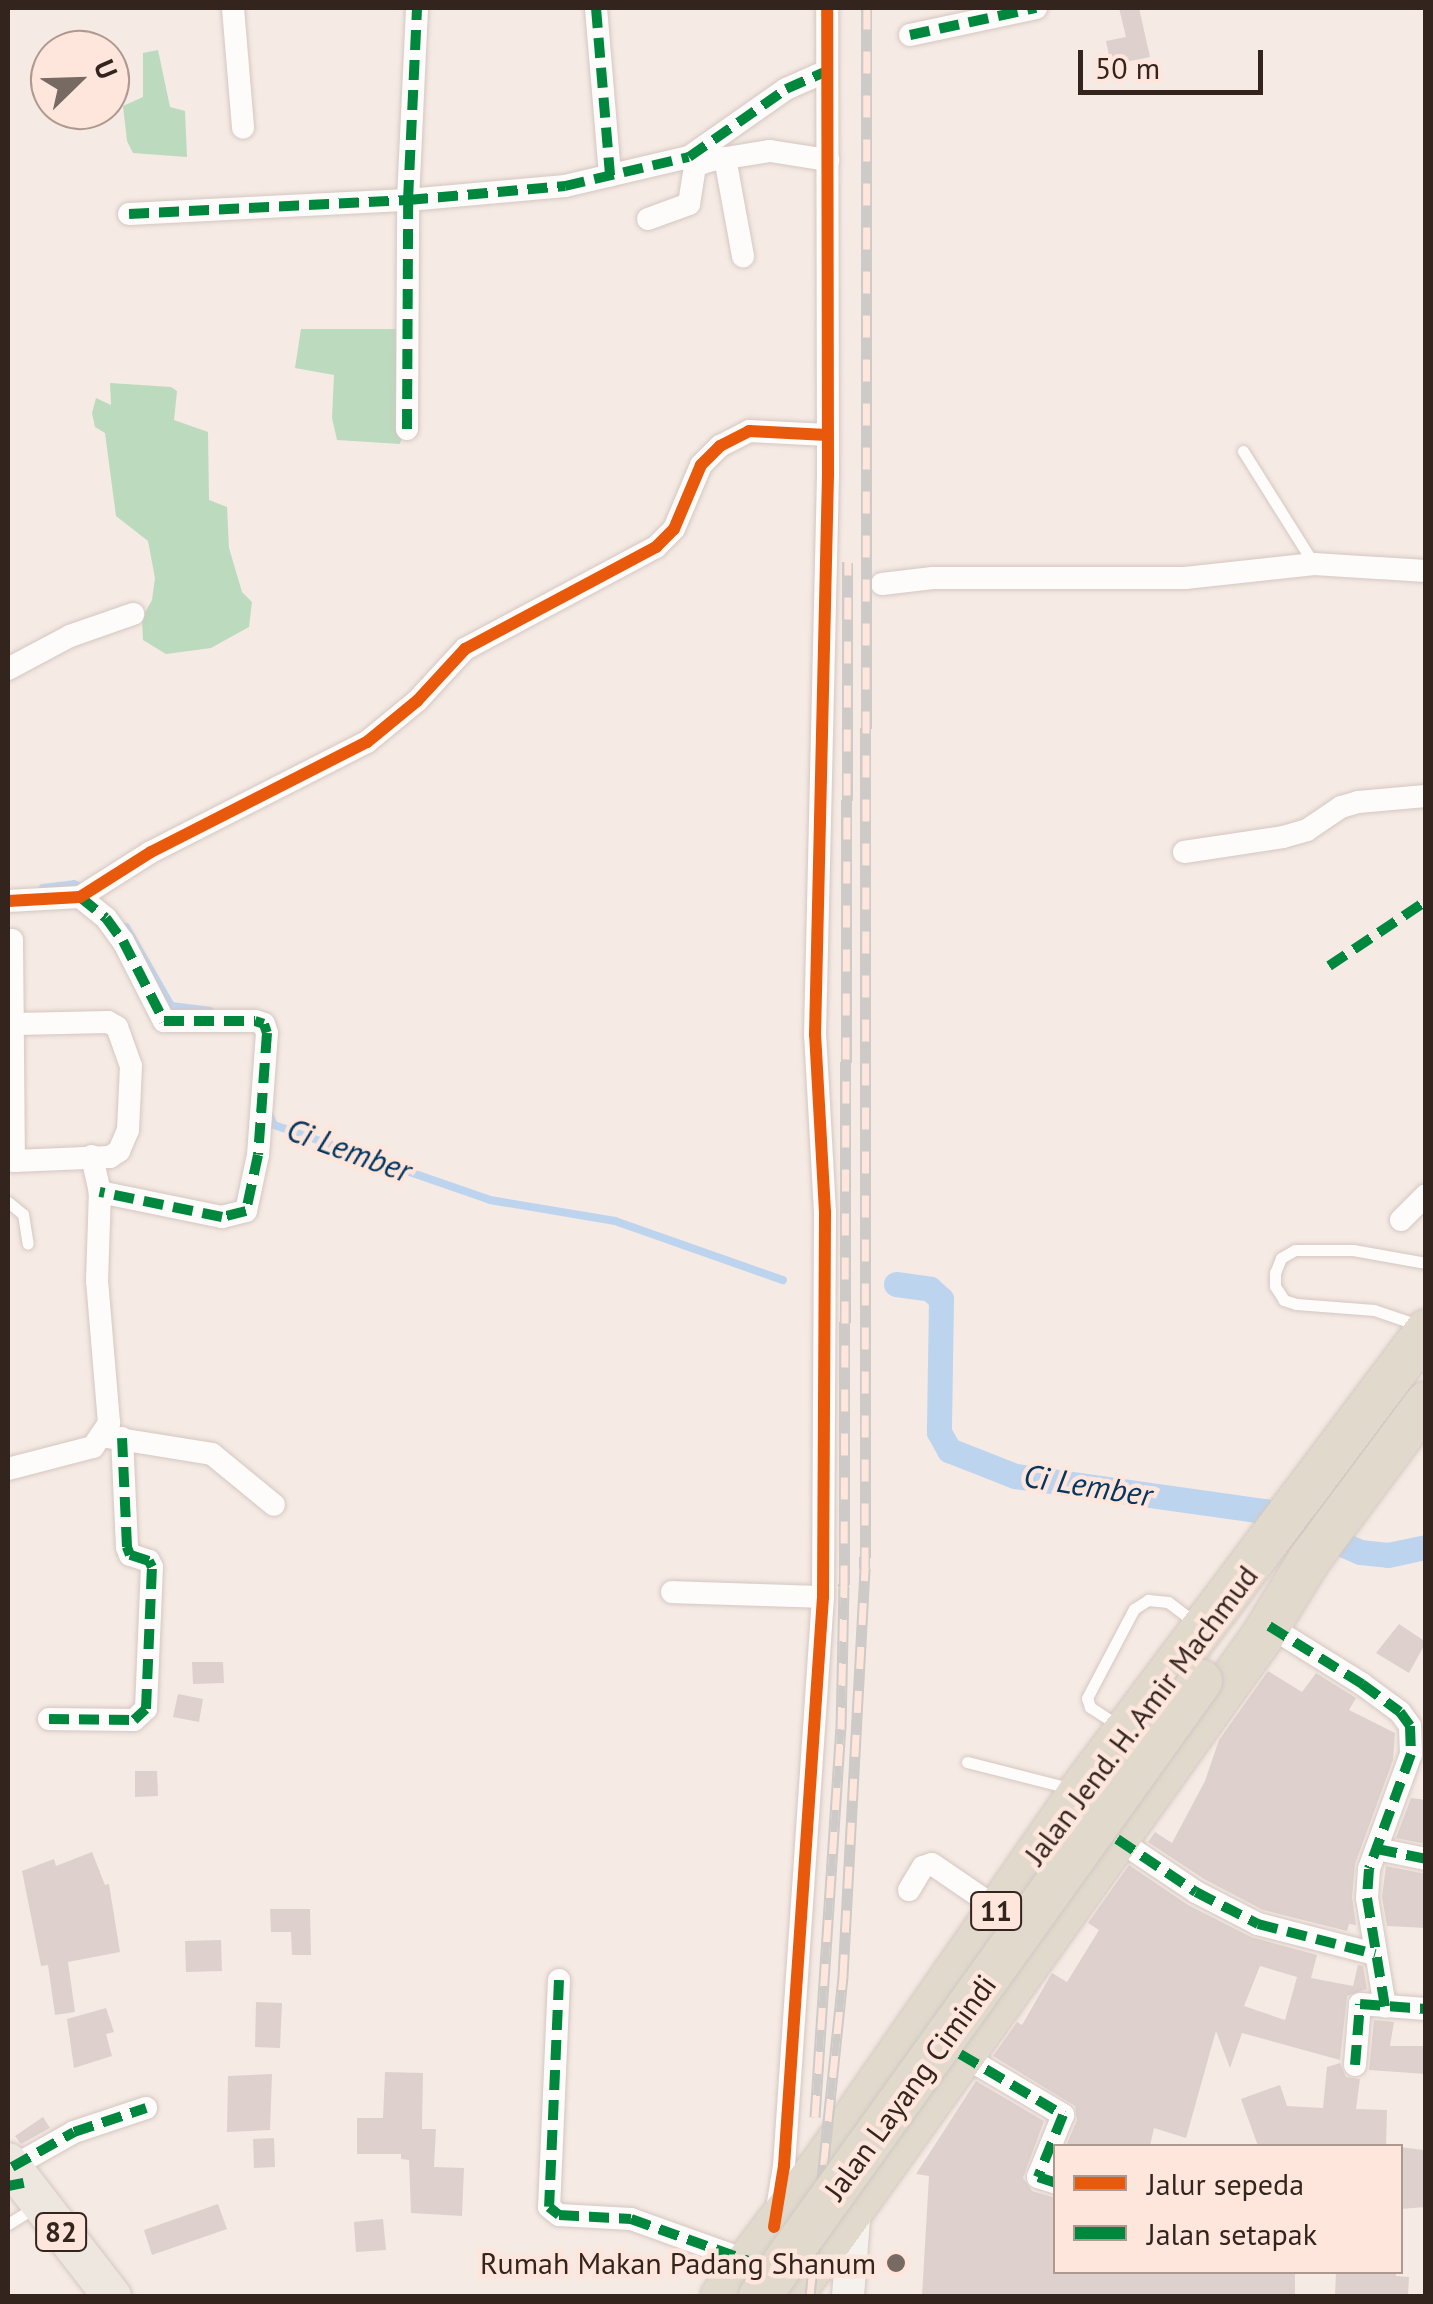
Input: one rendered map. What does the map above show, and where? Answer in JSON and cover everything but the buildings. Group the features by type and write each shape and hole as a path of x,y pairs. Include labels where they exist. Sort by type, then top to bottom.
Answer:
{"highway":[{"name":"Jalan Jend. H. Amir Machmud","path":"791,2296 1116,1838 1236,1629 1289,1517 1426,1329"},
{"name":"Jalan Layang Cimindi","path":"754,2279 1236,1629 1322,1543 1418,1426"},
{"name":"Jalan Jend. H. Amir Machmud","path":"722,2296 754,2279 774,2228 1126,1729 1236,1629"},
{"path":"917,2026 960,2054"}],"main road":[{"path":"848,2296 855,2208 879,2080"},
{"name":"82","path":"15,2185 112,2296"}],"street":[{"path":"233,8 244,128"},
{"path":"407,429 408,200 417,8"},
{"path":"596,8 610,175"},
{"path":"774,2228 784,2166 822,1597 824,1212 815,1034 827,435 826,8"},
{"path":"910,35 1036,8"},
{"path":"129,214 408,200 565,186 688,158 786,89 826,71"},
{"path":"648,219 688,204 695,166 770,151 828,160"},
{"path":"725,158 743,256"},
{"path":"8,901 88,891 150,852 368,742 417,701 466,649 656,546 674,529 701,464 720,446 750,431 827,435"},
{"path":"882,584 933,578 1185,578 1314,564 1426,571"},
{"path":"8,669 70,636 133,614"},
{"path":"1184,852 1283,837 1307,830 1341,806 1358,802 1426,796"},
{"path":"88,891 123,941 164,1021 255,1021 264,1024 267,1033 258,1156 246,1212 222,1217 100,1192"},
{"path":"12,940 16,1024 11,1161 110,1156 119,1151 128,1130 131,1066 123,1034 108,1022 16,1024"},
{"path":"49,1719 134,1720 146,1709 152,1568 149,1561 130,1555 127,1548 97,1281 100,1192 92,1156"},
{"path":"1401,1220 1426,1195"},
{"path":"8,1468 82,1451 113,1437 212,1454 274,1505"},
{"path":"672,1592 822,1597"},
{"path":"1236,1629 1400,1712 1410,1726 1418,1755 1369,1869 1367,1898 1385,2007"},
{"path":"1116,1838 1196,1892 1258,1924 1374,1954"},
{"path":"1377,1849 1426,1860"},
{"path":"909,1890 923,1866 932,1864 998,1909"},
{"path":"558,1980 548,2208 559,2216 631,2219 754,2279"},
{"path":"1355,2065 1357,2007 1364,2002 1426,2009"},
{"path":"960,2054 1064,2115 1038,2177 1053,2182"},
{"path":"15,2185 74,2132 146,2108"}],"lane":[{"path":"1243,452 1314,564"},
{"path":"8,1202 23,1214 28,1244"},
{"path":"1426,1262 1353,1250 1295,1250 1282,1258 1274,1286 1284,1300 1296,1304 1374,1310 1426,1329"},
{"path":"1126,1729 1105,1719 1090,1707 1087,1698 1134,1609 1148,1600 1168,1602 1236,1629"},
{"path":"967,1762 1080,1791"}],"green space":[{"path":"158,50 170,107 185,111 187,157 133,153 127,141 130,103 143,97 143,53"},
{"path":"301,329 398,329 407,422 400,444 337,440 332,418 334,375 295,368"},
{"path":"110,383 171,387 177,391 174,420 208,432 209,500 227,507 229,548 242,592 252,602 249,627 211,648 166,654 143,640 142,618 152,600 155,578 148,541 116,516 105,433 95,427 92,413 96,398 111,405"}],"waterway":[{"name":"Ci Lember","path":"43,888 74,884 83,888"},
{"name":"Ci Lember","path":"126,927 171,1006 210,1011"},
{"name":"Ci Lember","path":"269,1114 274,1125 490,1200 615,1221 783,1280"},
{"name":"Ci Lember","path":"896,1284 930,1289 941,1299 939,1432 949,1450 1015,1476 1265,1511 1360,1552 1388,1555 1426,1547"}],"railway":[{"path":"810,2296 843,1976 865,1569 867,8"},
{"path":"815,2117 841,1729 848,562"}],"marked path":[{"path":"407,429 408,200 417,8"},
{"path":"596,8 610,175"},
{"path":"910,35 1036,8"},
{"path":"129,214 408,200 565,186 689,157 786,89 827,71"},
{"path":"80,897 106,918 123,941 164,1021 255,1021 264,1024 267,1033 258,1155 246,1211 222,1217 100,1192"},
{"path":"1329,966 1426,901"},
{"path":"49,1719 134,1720 146,1709 152,1567 149,1561 130,1555 127,1547 122,1438"},
{"path":"1269,1626 1362,1684 1400,1712 1410,1726 1411,1754 1369,1869 1367,1898 1385,2007"},
{"path":"1117,1839 1196,1892 1258,1924 1375,1954"},
{"path":"1377,1849 1426,1859"},
{"path":"559,1980 549,2207 559,2215 631,2219 748,2261"},
{"path":"1355,2065 1360,2004 1426,2009"},
{"path":"960,2054 1063,2115 1038,2177 1053,2182"},
{"path":"12,2167 74,2132 146,2108"},
{"path":"8,2186 24,2183"}],"cycle path":[{"path":"774,2227 784,2166 823,1597 825,1212 815,1035 828,474 827,8"},
{"path":"8,901 80,897 151,852 367,742 417,701 465,649 656,547 674,529 701,465 720,446 749,431 827,435"}],"place":[{"name":"Rumah Makan Padang Shanum","path":"896,2263"}]}
